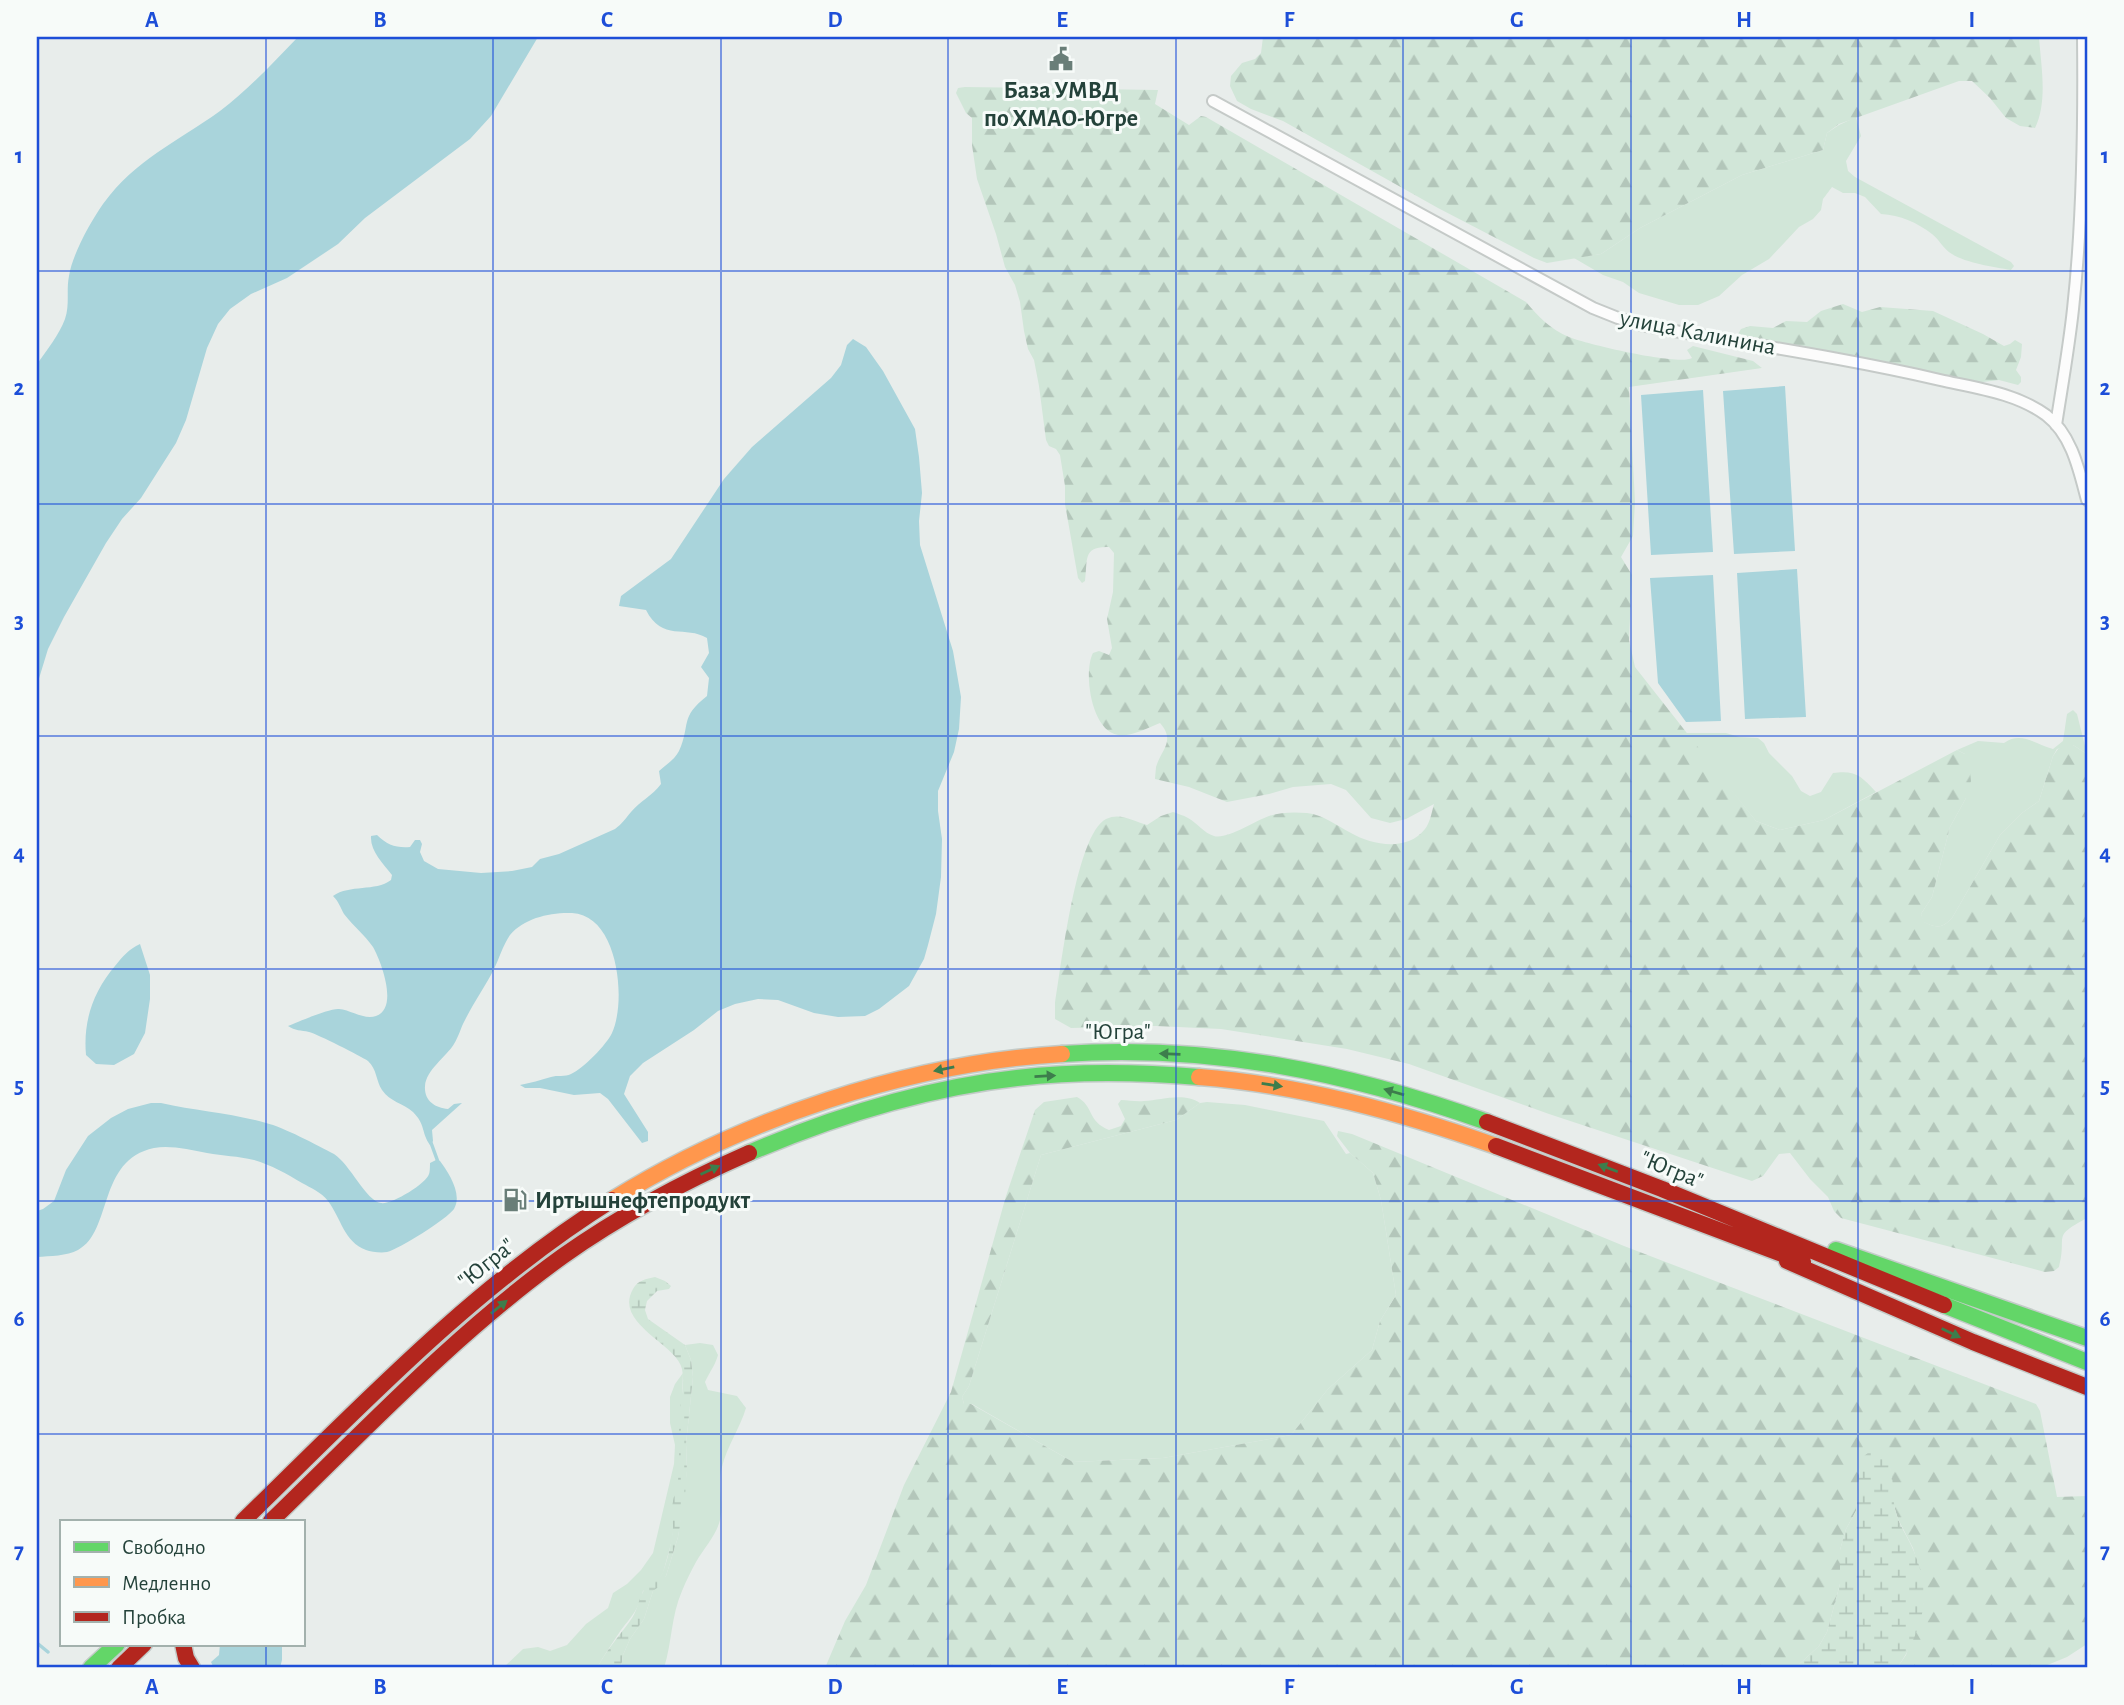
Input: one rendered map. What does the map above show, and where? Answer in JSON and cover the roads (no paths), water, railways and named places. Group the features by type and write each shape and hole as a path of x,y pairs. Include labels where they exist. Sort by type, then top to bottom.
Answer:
{"main road":[{"name":"\"Югра\"","path":"244,1520 474,1301 555,1238 599,1208 690,1158 764,1125 839,1098 923,1074 994,1060 1086,1053 1175,1054 1269,1064 1343,1078 1443,1107 1672,1192 2087,1364"},
{"name":"\"Югра\"","path":"272,1520 474,1328 565,1255 612,1223 729,1162 806,1131 883,1106 958,1088 1026,1077 1176,1074 1307,1091 1385,1110 1463,1135 2017,1342 2087,1364"},
{"path":"1672,1192 2087,1338"},
{"path":"1663,1210 1884,1302 1966,1341 2087,1387"},
{"path":"285,1520 424,1387 474,1328"},
{"path":"91,1668 115,1646"},
{"path":"119,1668 142,1646"},
{"path":"183,1646 192,1668"}],"street":[{"path":"2056,425 2076,284 2082,179 2083,37"},
{"name":"улица Калинина","path":"1213,101 1593,308 1618,318 1641,325 1870,365 1997,393 2035,408 2056,425 2068,443 2075,457 2087,500"},
{"path":"2053,1326 2087,1330"}],"water":[{"path":"298,37 538,37 491,116 470,139 365,218 338,244 287,278 251,294 230,309 218,324 207,348 186,420 176,443 141,498 122,519 106,543 48,649 37,685 37,364 65,319 68,282 74,258 98,211 129,175 230,103"},
{"path":"853,339 866,347 883,371 915,429 922,493 920,545 953,651 961,697 954,752 938,791 942,839 941,877 936,914 924,959 909,986 879,1009 865,1016 838,1017 814,1013 778,1000 758,999 718,1011 643,1063 630,1076 624,1094 648,1132 648,1141 642,1143 608,1099 600,1093 574,1095 520,1085 553,1076 569,1075 582,1067 612,1033 619,1001 615,961 609,943 600,928 588,917 572,913 547,915 530,920 510,935 454,1044 426,1080 426,1096 435,1105 448,1109 454,1104 462,1103 432,1130 433,1141 430,1145 417,1117 385,1094 368,1061 321,1037 288,1026 335,1009 367,1017 376,1016 383,1011 386,1004 384,973 376,954 333,896 347,890 378,886 391,880 392,875 375,852 371,836 377,835 400,847 410,847 415,840 420,840 420,852 424,861 438,869 481,873 512,871 532,867 540,859 559,854 615,829 661,784 659,771 677,754 692,710 707,696 709,678 701,667 709,653 707,638 659,626 646,610 619,606 621,596 671,559 724,479 752,447 831,378 841,365 847,345"},
{"path":"1785,386 1795,551 1734,554 1723,391"},
{"path":"1703,390 1713,552 1651,555 1641,395"},
{"path":"1797,569 1806,717 1745,719 1737,573"},
{"path":"1713,575 1721,721 1686,722 1658,683 1650,578"},
{"path":"140,944 150,975 145,1033 134,1054 114,1065 96,1064 86,1055 86,1030 91,1007 107,976 126,953"},
{"path":"151,1103 240,1117 291,1132 334,1154 370,1196 381,1203 392,1201 415,1188 429,1174 430,1163 440,1161 456,1190 454,1209 422,1233 387,1252 366,1250 353,1241 322,1195 273,1167 254,1160 160,1147 136,1155 123,1166 89,1241 74,1252 37,1257 37,1211 54,1201 66,1170 88,1136 128,1109"},
{"path":"220,1646 282,1646 280,1668 214,1668 211,1662 219,1655"}],"waterway":[{"path":"430,1140 438,1162"},
{"path":"37,1643 48,1652"}],"place":[{"name":"База УМВД по ХМАО-Югре","path":"1061,59"},
{"name":"Иртышнефтепродукт","path":"515,1200"}]}
